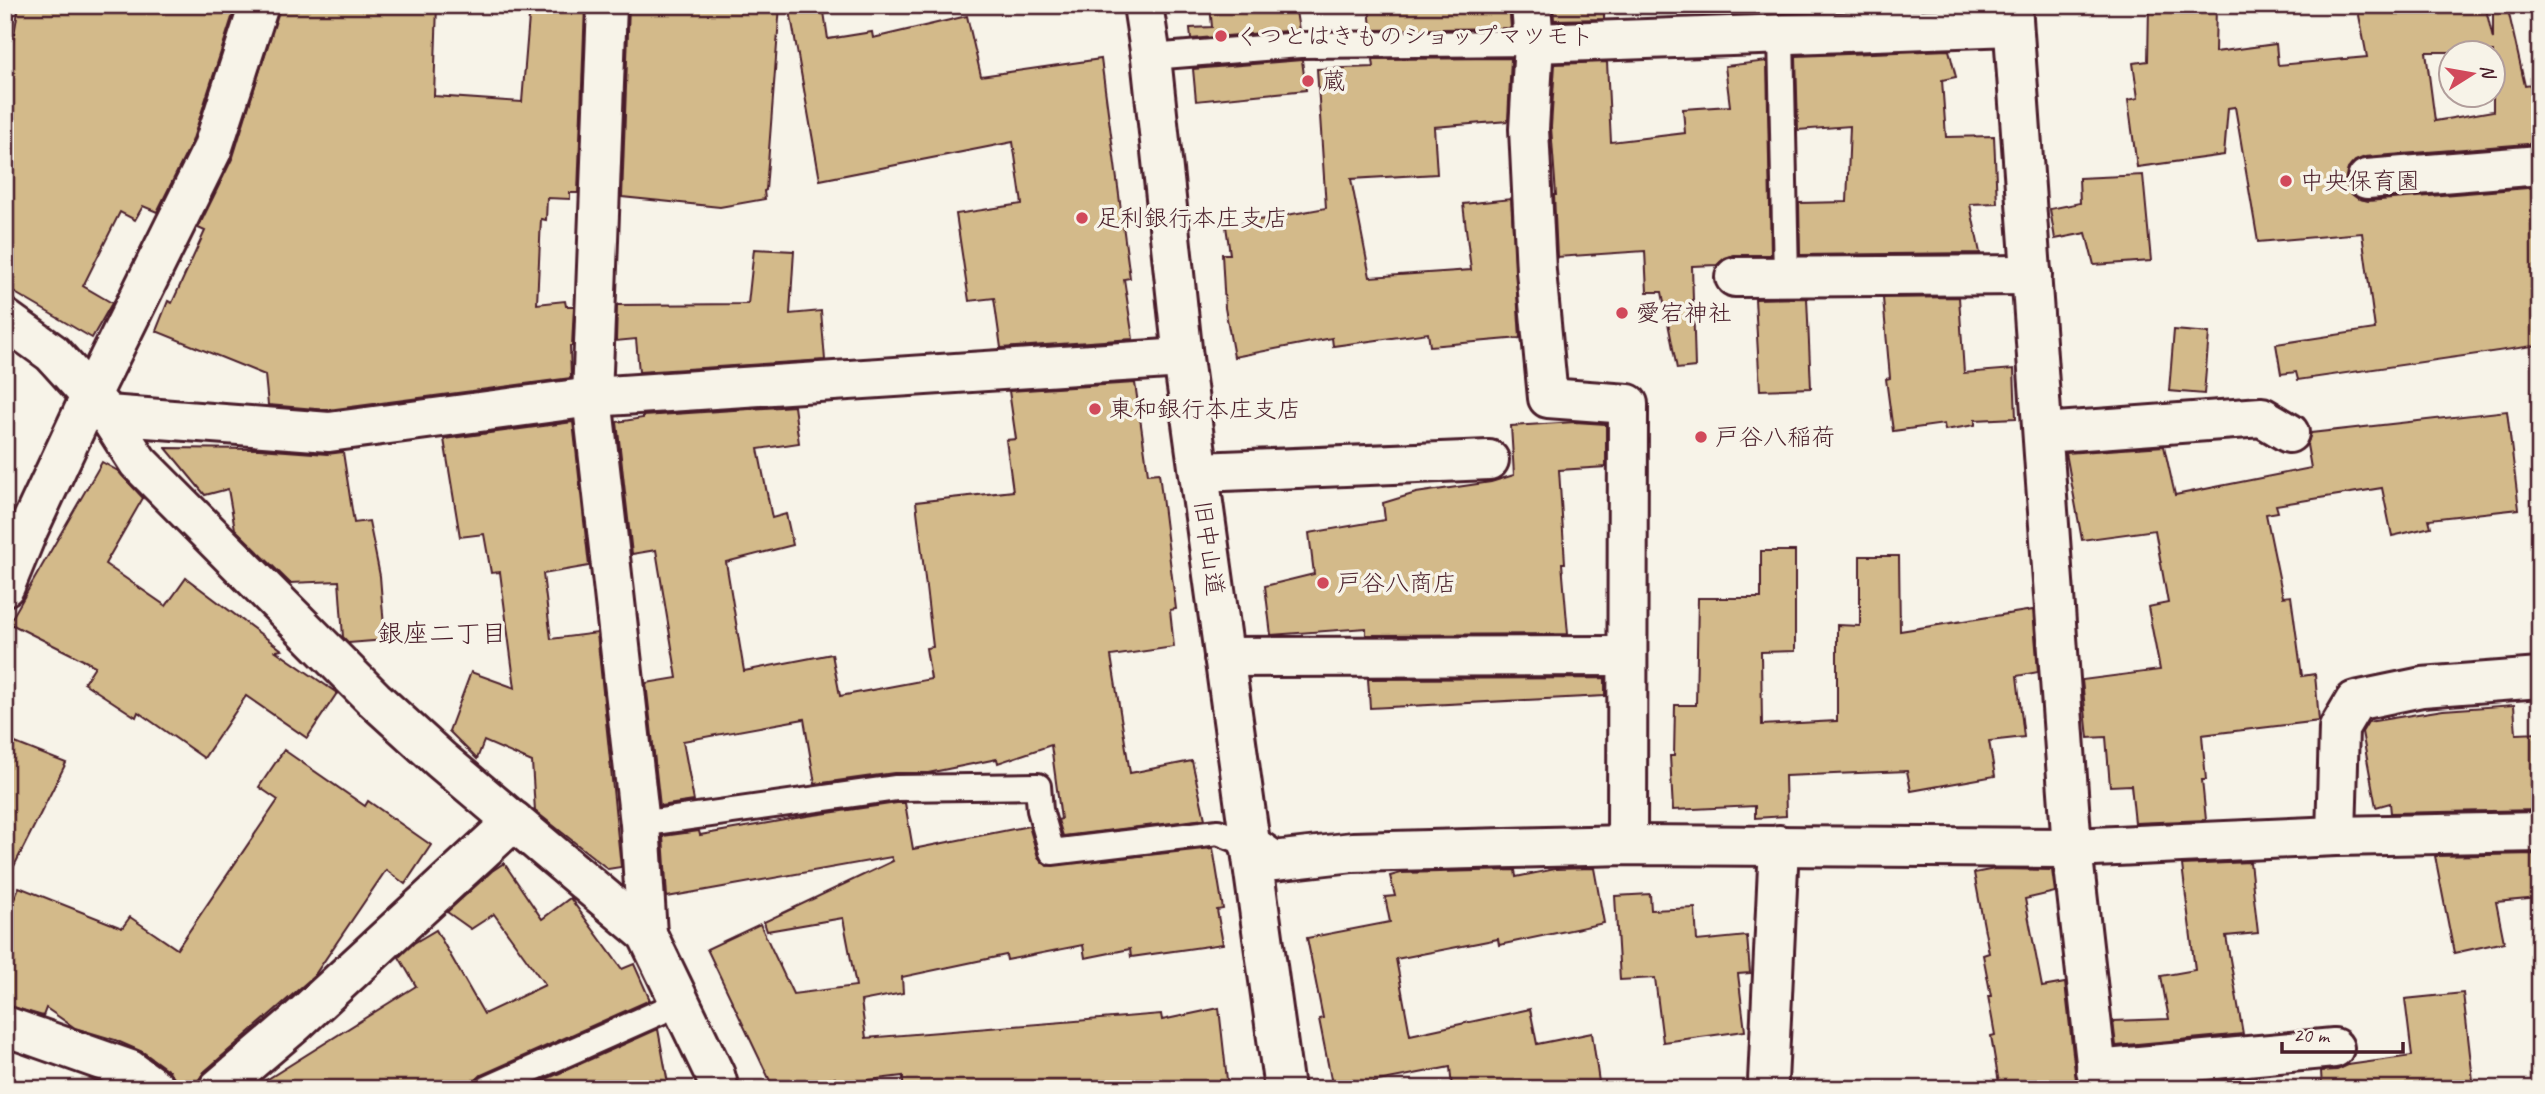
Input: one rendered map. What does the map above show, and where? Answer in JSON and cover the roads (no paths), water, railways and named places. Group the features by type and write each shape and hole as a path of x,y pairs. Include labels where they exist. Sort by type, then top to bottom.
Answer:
{"street":[{"path":"5,586 28,530 99,405 212,150 259,5"},
{"path":"607,5 592,397 640,824 647,934 680,1003 713,1084"},
{"name":"旧中山道","path":"1143,5 1183,358 1284,1089"},
{"path":"1531,5 1534,43 1529,129 1536,271 1548,398 1628,404 1627,845"},
{"path":"1534,43 1781,35 2013,16 2073,848 2098,1079 2334,1048"},
{"path":"2367,178 2540,165"},
{"path":"1735,277 2032,275"},
{"path":"5,319 52,352 99,405 138,462 374,699 441,760 647,934"},
{"path":"99,405 329,432 592,397 1183,358"},
{"path":"2043,433 2262,417 2289,433"},
{"path":"1199,472 1489,460"},
{"path":"1224,657 1627,656"},
{"path":"2336,836 2339,728 2355,701 2422,687 2540,678"},
{"path":"218,1089 293,1025 514,821"},
{"path":"1249,844 1274,861 1353,852 1627,845 2073,848 2336,836 2540,832"},
{"path":"1768,1082 1779,845"},
{"path":"5,1026 130,1070 156,1089"}],"lane":[{"path":"1781,35 1786,276"},
{"path":"1151,57 1300,45 1534,43"},
{"path":"640,824 896,788 1038,786 1040,810 1052,852 1218,832 1249,844"},
{"path":"487,1089 680,1003"}],"place":[{"name":"くつとはきものショップマツモト","path":"1221,36"},
{"name":"蔵","path":"1308,81"},
{"name":"中央保育園","path":"2286,181"},
{"name":"足利銀行本庄支店","path":"1082,218"},
{"name":"愛宕神社","path":"1622,313"},
{"name":"東和銀行本庄支店","path":"1095,409"},
{"name":"戸谷八稲荷","path":"1701,437"},
{"name":"戸谷八商店","path":"1323,583"}],"district":[{"name":"銀座二丁目","path":"442,633"}]}
